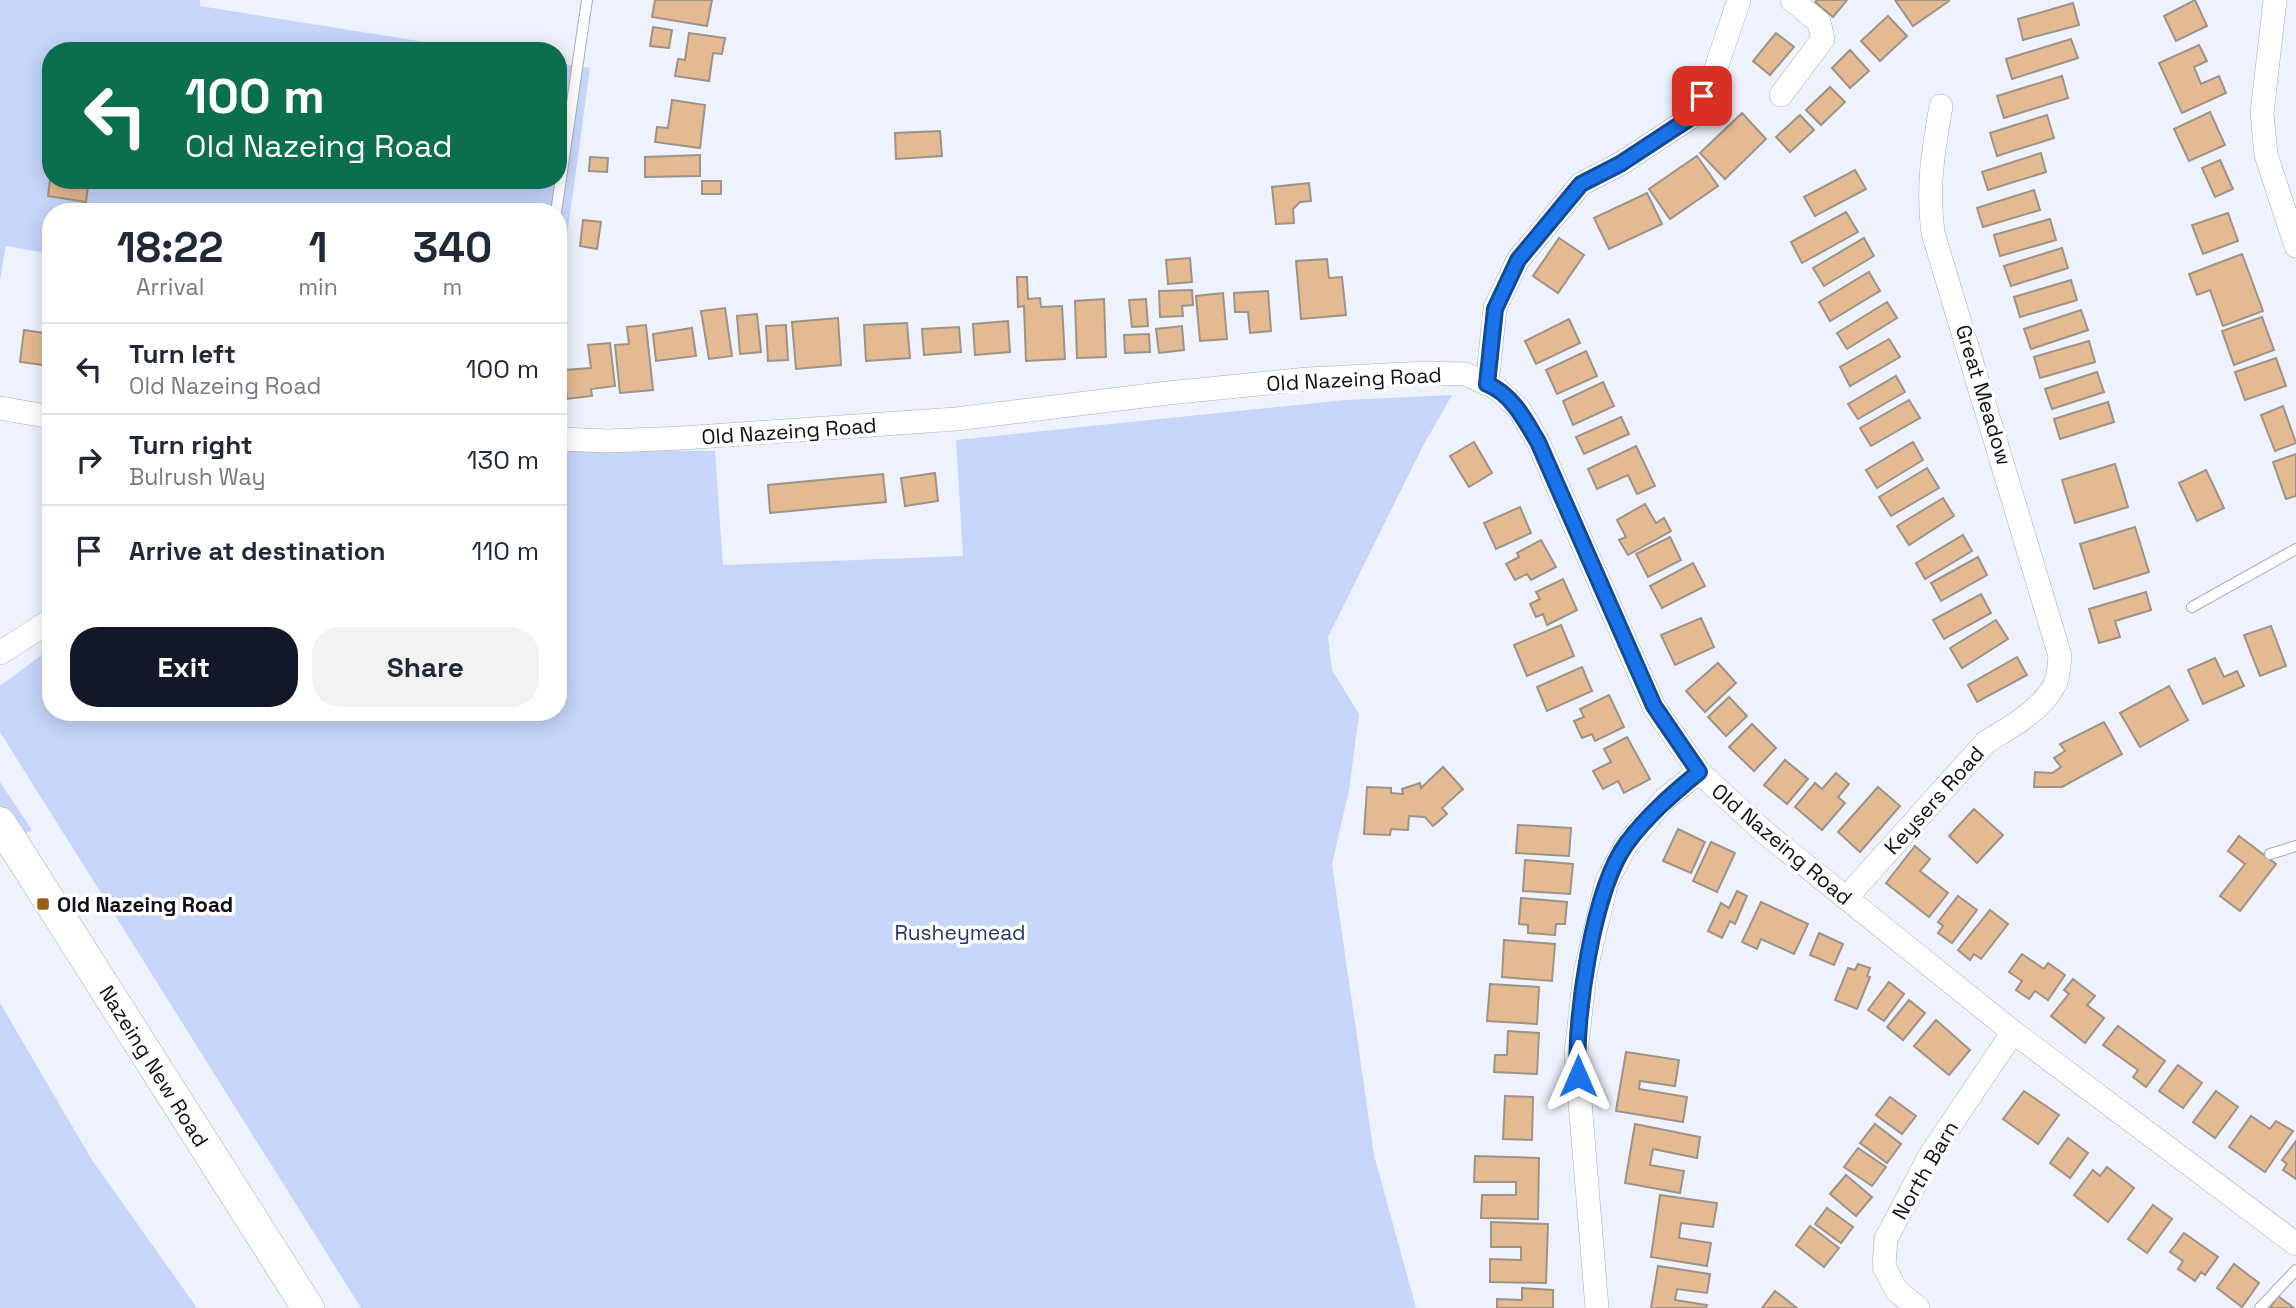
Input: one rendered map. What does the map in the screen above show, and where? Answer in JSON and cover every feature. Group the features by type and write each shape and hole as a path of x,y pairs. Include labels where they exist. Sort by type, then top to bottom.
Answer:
{"main road":[{"name":"Nazeing New Road","path":"0,823 308,1308"}],"street":[{"path":"1487,384 1495,309 1518,260 1581,184 1620,164 1690,118 1713,74 1738,0"},
{"path":"1781,95 1823,39 1819,22 1792,0"},
{"path":"2275,0 2262,113 2264,141 2266,155 2296,246"},
{"name":"Great Meadow","path":"1941,106 1931,167 1929,202 1933,233 2052,622 2060,656 2057,682"},
{"name":"Old Nazeing Road","path":"567,439 609,441 683,438 956,419 1308,379 1426,373 1465,374 1495,387 1518,409 1538,442 1654,706 1699,772 1763,831 2013,1032 2296,1244"},
{"path":"0,408 42,415"},
{"path":"0,653 42,626"},
{"name":"Keysers Road","path":"1846,898 1986,742 2012,727 2043,701 2057,682"},
{"path":"1597,1308 1576,1052 1585,973 1607,881 1626,845 1665,799 1699,772"},
{"name":"North Barn","path":"1918,1308 1896,1290 1884,1266 1886,1239 1929,1157 2013,1032"}],"lane":[{"path":"567,137 587,0"},
{"path":"2192,607 2296,549"},
{"path":"2270,854 2296,846"},
{"path":"2260,1308 2296,1270"}],"green space":[{"path":"0,0 200,0 200,6 425,42 42,42 42,189 567,189 567,64 590,68 567,236 567,203 42,203 42,252 6,246 0,280"},
{"name":"Rusheymead","path":"1452,395 1423,446 1328,637 1332,670 1359,714 1349,790 1332,864 1374,1155 1416,1308 361,1308 0,732 0,686 42,655 42,721 567,721 567,450 715,451 723,565 963,556 956,440 1345,400"},
{"path":"0,782 32,830 0,846"},
{"path":"0,1003 92,1160 197,1308 0,1308"}],"building":[{"path":"655,0 712,0 707,26 652,17"},
{"path":"1847,0 1833,17 1815,2"},
{"path":"1895,0 1949,0 1949,1 1913,26"},
{"path":"2195,0 2207,26 2176,41 2164,16"},
{"path":"2073,3 2079,25 2023,40 2018,19"},
{"path":"1888,16 1907,36 1880,61 1861,41"},
{"path":"653,27 672,30 669,48 650,46"},
{"path":"689,33 725,38 722,54 713,53 709,81 675,76 678,59 685,60"},
{"path":"1776,33 1794,47 1770,75 1753,61"},
{"path":"2071,39 2078,58 2012,79 2006,59"},
{"path":"2199,45 2207,61 2194,67 2201,84 2219,76 2226,93 2182,113 2159,63"},
{"path":"1850,50 1869,71 1850,88 1832,68"},
{"path":"2062,76 2068,98 2004,118 1997,96"},
{"path":"1830,87 1845,102 1821,125 1806,110"},
{"path":"672,100 705,105 700,148 655,142 657,127 668,128"},
{"path":"2210,112 2225,145 2189,161 2174,129"},
{"path":"1742,113 1766,139 1725,179 1700,153"},
{"path":"1800,115 1814,130 1790,152 1776,137"},
{"path":"2047,115 2054,138 1997,156 1990,133"},
{"path":"940,131 942,156 896,159 895,133"},
{"path":"2041,153 2046,172 1988,190 1982,172"},
{"path":"700,155 700,176 645,177 645,157"},
{"path":"1697,156 1718,186 1670,219 1649,189"},
{"path":"590,157 608,158 607,172 589,171"},
{"path":"2220,160 2233,189 2215,197 2202,168"},
{"path":"1855,170 1866,189 1815,216 1804,197"},
{"path":"702,181 721,181 721,194 702,194"},
{"path":"1309,183 1311,201 1300,202 1293,209 1294,223 1276,224 1272,187"},
{"path":"49,189 88,189 86,202 48,196"},
{"path":"2034,190 2040,210 1983,227 1977,208"},
{"path":"1647,193 1662,224 1609,249 1594,218"},
{"path":"1846,212 1858,232 1802,263 1791,242"},
{"path":"2228,213 2238,241 2203,254 2192,225"},
{"path":"2050,219 2056,240 2000,256 1994,235"},
{"path":"583,220 601,222 597,249 580,246"},
{"path":"1559,238 1584,255 1558,293 1533,276"},
{"path":"1864,238 1874,256 1824,286 1813,268"},
{"path":"2062,248 2068,268 2011,286 2004,266"},
{"path":"2242,254 2263,311 2223,326 2210,290 2197,295 2189,274"},
{"path":"1190,258 1192,282 1168,284 1166,260"},
{"path":"1327,259 1329,278 1342,277 1346,315 1301,319 1296,261"},
{"path":"1869,272 1880,291 1830,321 1819,302"},
{"path":"1017,277 1027,277 1028,299 1040,298 1041,307 1062,306 1065,359 1026,361 1024,306 1018,307"},
{"path":"2071,280 2077,300 2020,317 2014,297"},
{"path":"1192,290 1193,305 1182,306 1183,316 1160,317 1159,291"},
{"path":"1268,291 1271,331 1250,333 1248,312 1235,312 1234,293"},
{"path":"1223,293 1227,339 1200,341 1196,296"},
{"path":"1104,299 1106,357 1077,358 1075,301"},
{"path":"1146,299 1148,326 1132,327 1129,300"},
{"path":"1887,302 1897,318 1847,349 1837,333"},
{"path":"725,308 732,356 709,359 701,311"},
{"path":"2081,310 2088,330 2031,349 2024,329"},
{"path":"757,314 761,352 740,354 737,316"},
{"path":"2262,317 2274,350 2234,365 2222,331"},
{"path":"838,318 841,365 796,369 792,322"},
{"path":"1569,319 1580,343 1536,364 1525,341"},
{"path":"1008,321 1010,352 975,355 973,324"},
{"path":"907,323 910,358 866,361 864,325"},
{"path":"646,325 653,390 620,393 615,345 629,344 627,327"},
{"path":"786,325 788,360 768,361 766,326"},
{"path":"1182,326 1184,350 1159,353 1156,329"},
{"path":"959,327 961,352 924,355 922,329"},
{"path":"692,328 696,356 656,361 653,334"},
{"path":"24,330 42,333 42,365 20,362"},
{"path":"1149,334 1150,352 1125,353 1124,335"},
{"path":"1889,339 1900,357 1850,386 1840,367"},
{"path":"2089,341 2095,362 2040,378 2034,357"},
{"path":"610,343 615,386 591,389 592,396 567,399 567,370 591,368 588,345"},
{"path":"1586,351 1597,376 1557,394 1546,370"},
{"path":"2276,358 2286,386 2245,400 2235,372"},
{"path":"2097,372 2104,392 2052,409 2045,389"},
{"path":"1896,376 1905,392 1858,419 1848,404"},
{"path":"1603,382 1614,406 1573,425 1563,401"},
{"path":"1909,400 1920,418 1871,446 1860,428"},
{"path":"2108,402 2114,422 2060,439 2054,419"},
{"path":"2283,406 2296,443 2275,451 2261,415"},
{"path":"1621,417 1629,434 1584,454 1576,437"},
{"path":"1474,442 1492,473 1469,487 1450,456"},
{"path":"1913,442 1923,460 1877,488 1866,470"},
{"path":"1636,446 1655,486 1637,494 1628,475 1597,489 1588,469"},
{"path":"2296,454 2296,496 2286,499 2273,462"},
{"path":"2115,464 2128,507 2075,523 2062,480"},
{"path":"1927,468 1939,488 1891,516 1879,497"},
{"path":"2206,470 2224,508 2197,521 2179,483"},
{"path":"935,473 938,501 905,506 901,478"},
{"path":"883,474 886,502 770,513 768,485"},
{"path":"1943,498 1954,516 1909,545 1897,526"},
{"path":"1645,504 1656,523 1664,518 1671,531 1628,555 1619,540 1626,537 1617,520"},
{"path":"1520,507 1531,533 1496,549 1484,523"},
{"path":"2135,527 2149,572 2094,589 2080,544"},
{"path":"1963,535 1972,551 1925,579 1916,563"},
{"path":"1670,537 1681,560 1648,577 1636,554"},
{"path":"1541,540 1556,567 1531,580 1527,574 1515,580 1506,564 1519,557 1517,553"},
{"path":"1978,557 1987,575 1941,601 1931,583"},
{"path":"1693,563 1705,586 1662,608 1650,586"},
{"path":"1563,579 1577,610 1547,625 1543,614 1536,617 1530,604 1540,599 1536,592"},
{"path":"2146,592 2151,610 2115,621 2120,637 2099,643 2089,609"},
{"path":"1981,594 1991,613 1944,639 1933,620"},
{"path":"1701,618 1714,647 1675,665 1661,635"},
{"path":"1996,620 2008,639 1962,668 1950,648"},
{"path":"1561,625 1574,656 1527,676 1514,645"},
{"path":"2271,626 2286,666 2260,676 2244,635"},
{"path":"2017,657 2027,675 1977,702 1968,685"},
{"path":"2215,658 2224,677 2237,671 2244,686 2203,704 2188,670"},
{"path":"1718,663 1736,683 1705,712 1686,691"},
{"path":"1582,667 1592,691 1547,711 1537,687"},
{"path":"2169,686 2188,720 2140,747 2120,713"},
{"path":"1609,695 1624,727 1595,741 1592,734 1582,738 1574,721 1584,717 1580,709"},
{"path":"1729,697 1747,716 1726,736 1708,717"},
{"path":"2104,722 2122,754 2062,787 2034,787 2035,772 2052,773 2061,767 2054,758 2065,751 2060,744"},
{"path":"1752,724 1776,748 1754,771 1729,747"},
{"path":"1627,737 1650,779 1624,793 1618,781 1603,789 1593,771 1611,762 1604,749"},
{"path":"1785,760 1808,779 1787,804 1764,785"},
{"path":"1443,767 1463,789 1442,808 1447,814 1433,826 1425,817 1409,816 1408,830 1391,829 1390,835 1364,834 1367,787 1391,788 1391,793 1403,794 1402,789 1420,783 1421,788"},
{"path":"1836,773 1849,784 1838,797 1845,803 1822,830 1795,807 1815,783 1822,789"},
{"path":"1878,787 1900,806 1860,852 1838,832"},
{"path":"1974,809 2003,835 1977,863 1949,836"},
{"path":"1518,825 1571,828 1569,856 1516,853"},
{"path":"1678,829 1705,842 1691,873 1663,861"},
{"path":"2239,836 2276,864 2240,911 2220,896 2245,864 2228,851"},
{"path":"1711,842 1735,853 1717,892 1693,881"},
{"path":"1915,846 1930,859 1920,871 1948,893 1929,917 1886,883"},
{"path":"1525,860 1573,864 1570,894 1523,891"},
{"path":"1737,891 1747,896 1735,924 1730,921 1722,938 1708,931 1721,903 1729,908"},
{"path":"1958,896 1977,910 1952,943 1938,933 1943,926 1938,922"},
{"path":"1521,898 1567,902 1565,924 1556,924 1555,935 1528,933 1528,925 1519,924"},
{"path":"1761,902 1808,924 1794,954 1761,939 1757,949 1742,942"},
{"path":"1990,910 2008,924 1981,959 1974,954 1970,960 1958,950"},
{"path":"1819,933 1843,944 1834,965 1810,955"},
{"path":"1504,940 1555,944 1552,981 1502,977"},
{"path":"2022,954 2044,969 2048,963 2065,975 2048,1000 2035,991 2029,999 2016,990 2022,981 2009,972"},
{"path":"1858,964 1870,968 1867,976 1870,977 1857,1009 1835,1000 1848,968 1855,970"},
{"path":"2073,979 2095,996 2087,1005 2104,1018 2085,1043 2051,1016 2069,994 2064,990"},
{"path":"1889,982 1904,994 1884,1021 1868,1010"},
{"path":"1490,984 1539,987 1537,1024 1487,1021"},
{"path":"1909,1000 1925,1013 1903,1040 1887,1027"},
{"path":"1936,1020 1970,1050 1949,1075 1914,1046"},
{"path":"2118,1026 2165,1061 2146,1087 2133,1077 2138,1070 2103,1045"},
{"path":"1508,1031 1539,1033 1537,1074 1494,1072 1495,1055 1507,1055"},
{"path":"1626,1052 1679,1060 1675,1086 1640,1081 1639,1089 1687,1097 1683,1122 1616,1111"},
{"path":"2178,1065 2202,1083 2183,1108 2159,1091"},
{"path":"2024,1091 2059,1115 2038,1144 2003,1119"},
{"path":"2216,1091 2238,1107 2215,1138 2193,1122"},
{"path":"1505,1096 1533,1097 1532,1140 1503,1139"},
{"path":"1890,1097 1916,1116 1902,1134 1876,1115"},
{"path":"2251,1116 2270,1129 2276,1121 2293,1131 2265,1172 2229,1147"},
{"path":"1635,1124 1700,1137 1697,1158 1653,1149 1650,1165 1684,1171 1680,1193 1625,1183"},
{"path":"1875,1124 1901,1144 1887,1163 1860,1143"},
{"path":"2068,1138 2088,1153 2070,1178 2050,1163"},
{"path":"2296,1141 2296,1179 2283,1170 2287,1164 2282,1160"},
{"path":"1858,1148 1886,1167 1872,1186 1844,1167"},
{"path":"1475,1156 1539,1158 1538,1219 1481,1218 1482,1195 1516,1195 1516,1182 1474,1182"},
{"path":"2107,1167 2134,1188 2108,1222 2074,1195 2093,1170 2100,1176"},
{"path":"1846,1175 1872,1197 1856,1216 1830,1194"},
{"path":"1660,1195 1717,1203 1713,1227 1681,1223 1679,1238 1711,1243 1707,1266 1651,1257"},
{"path":"2153,1205 2172,1219 2147,1253 2128,1239"},
{"path":"1827,1208 1853,1227 1841,1243 1815,1224"},
{"path":"1491,1222 1548,1224 1546,1283 1490,1282 1490,1259 1521,1260 1521,1247 1491,1247"},
{"path":"1810,1226 1839,1248 1824,1267 1796,1245"},
{"path":"2184,1233 2218,1257 2205,1275 2201,1272 2195,1281 2178,1269 2183,1261 2170,1252"},
{"path":"2234,1264 2259,1283 2242,1307 2217,1288"},
{"path":"1658,1266 1710,1274 1707,1293 1677,1289 1675,1300 1707,1305 1706,1308 1651,1308"},
{"path":"1522,1288 1553,1290 1553,1308 1497,1308 1497,1299 1522,1300"},
{"path":"1775,1291 1797,1308 1762,1308"},
{"path":"2278,1296 2294,1308 2270,1308"}],"place":[{"name":"Old Nazeing Road","path":"43,904"}],"route":[{"path":"1578,1076 1576,1052 1585,973 1607,881 1626,845 1665,799 1699,772 1654,706 1538,442 1518,409 1495,387 1487,384 1495,309 1518,260 1581,184 1620,164 1690,118 1702,96"}]}
